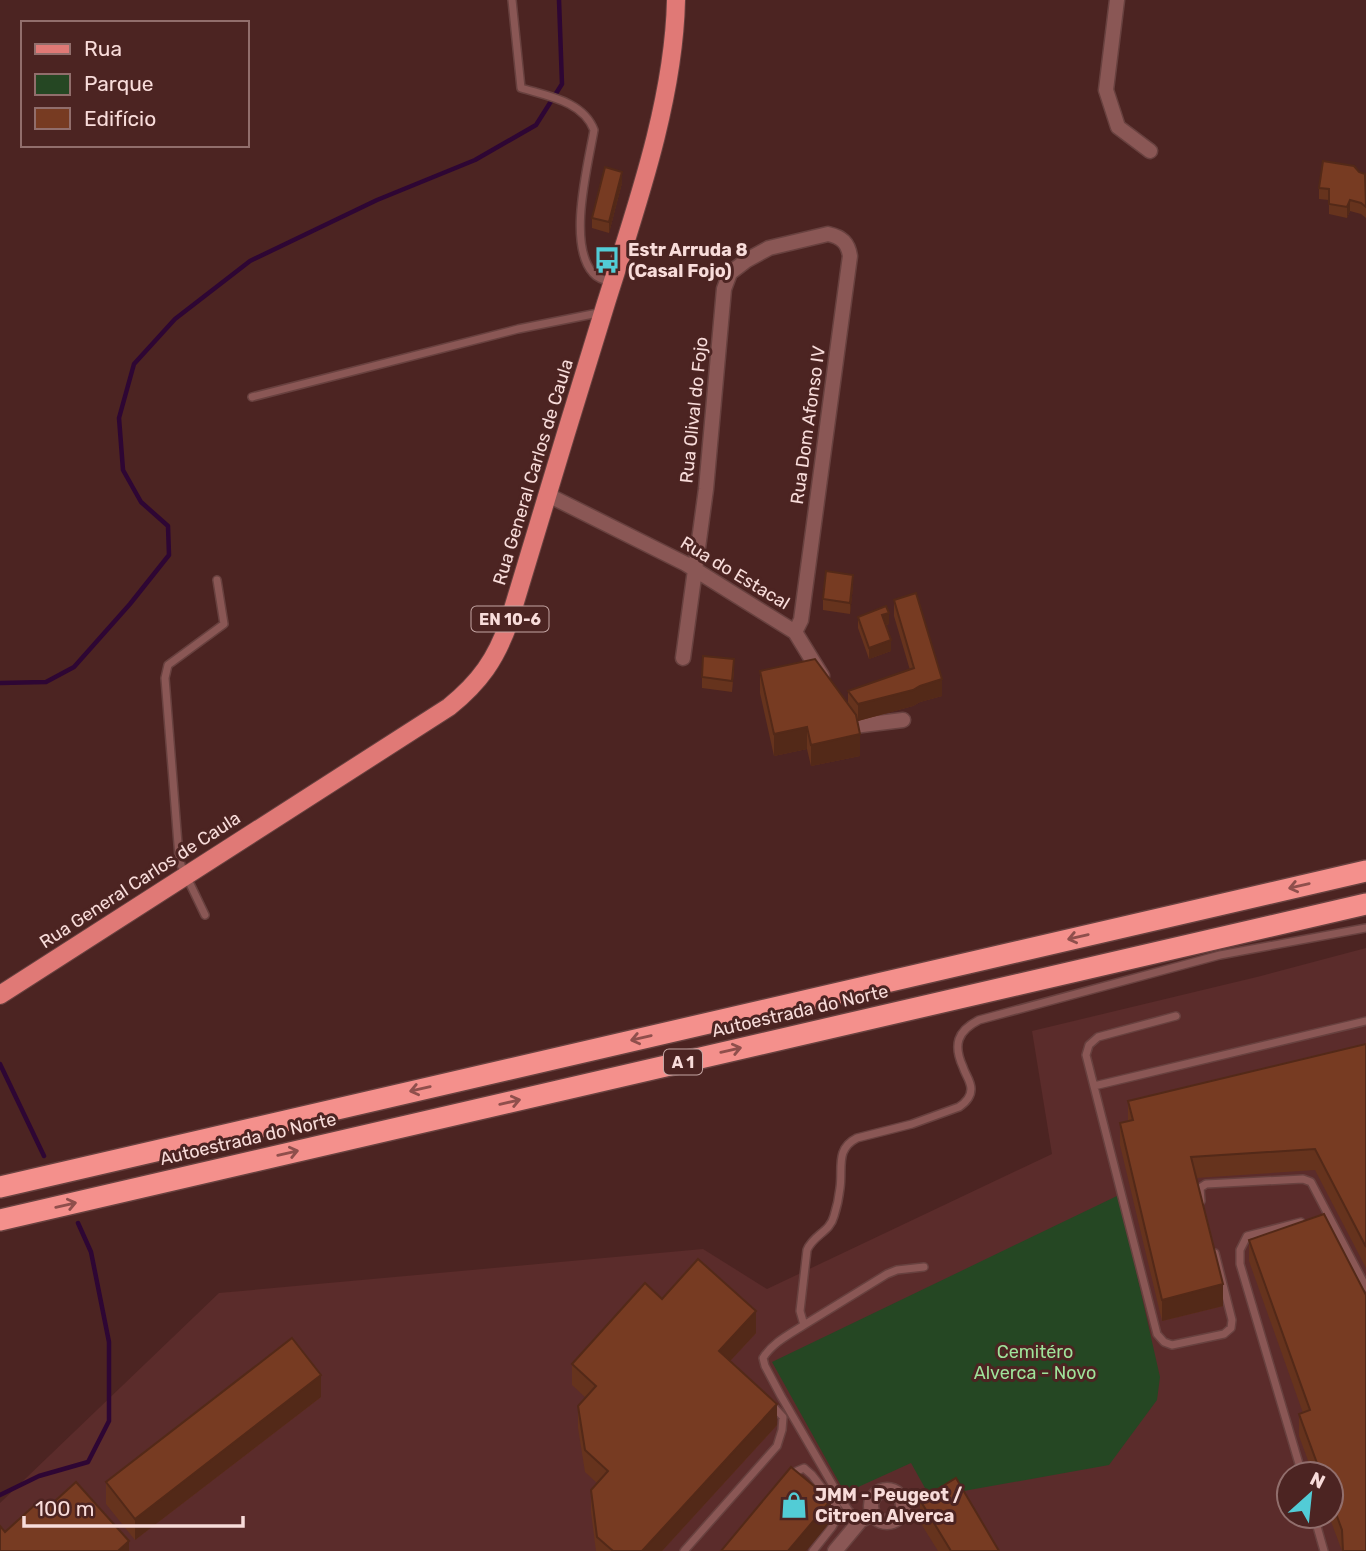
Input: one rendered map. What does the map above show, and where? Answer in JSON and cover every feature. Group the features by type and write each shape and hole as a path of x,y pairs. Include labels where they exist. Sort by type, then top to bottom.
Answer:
{"highway":[{"name":"Autoestrada do Norte","path":"0,1187 1366,871"},
{"name":"Autoestrada do Norte","path":"0,1220 1366,904"}],"main road":[{"name":"Rua General Carlos de Caula","path":"0,995 449,707 473,687 489,666 504,638 647,167 667,89 676,0"}],"street":[{"path":"1117,0 1106,90 1118,127 1150,151"},
{"name":"Rua Olival do Fojo","path":"683,658 706,489 724,289 730,273 769,248 828,234"},
{"name":"Rua Dom Afonso IV","path":"795,632 801,620 850,256 845,242 828,234"},
{"name":"Rua do Estacal","path":"548,495 695,570 795,632 854,726 903,720"},
{"path":"835,1551 867,1517"}],"lane":[{"path":"512,0 521,88 566,102 591,121 594,130 581,206 580,230 584,256 593,274 613,282"},
{"path":"252,397 518,329 604,312"},
{"path":"205,915 179,857 166,671 168,665 224,624 217,580"},
{"path":"804,1325 800,1311 807,1250 832,1224 845,1147 857,1139 912,1124 965,1103 971,1089 957,1048 963,1030 969,1025 1057,998 1220,955 1366,928"},
{"path":"1177,1016 1098,1037 1089,1045 1086,1055 1157,1334 1164,1342 1172,1345 1224,1334 1231,1328 1232,1320 1213,1246"},
{"path":"1094,1086 1366,1021"},
{"path":"1203,1209 1200,1188 1206,1184 1303,1179 1311,1182 1366,1287"},
{"path":"1298,1460 1240,1264 1240,1250 1247,1236 1302,1222"},
{"path":"867,1517 849,1511 842,1501 781,1396 764,1358 768,1350 804,1325 887,1274 924,1266"},
{"path":"684,1551 777,1446 783,1417 766,1399"},
{"path":"788,1482 797,1471 804,1468 837,1507 838,1516 813,1551"},
{"path":"1318,1530 1324,1551"}],"shaded area":[{"path":"1366,948 1366,1551 0,1551 0,1503 219,1293 703,1249 767,1289 1052,1154 1032,1031"}],"green space":[{"name":"Cemitéro Alverca - Novo","path":"1119,1195 1160,1377 1157,1400 1109,1465 930,1497 911,1463 845,1493 772,1362"}],"building":[{"path":"1323,161 1354,166 1365,174 1366,207 1350,200 1347,207 1329,204 1329,189 1319,188"},
{"path":"605,167 622,172 609,222 592,218"},
{"path":"826,571 853,575 850,603 823,599"},
{"path":"916,593 942,679 913,690 858,704 848,691 914,668 894,600"},
{"path":"886,606 889,613 882,615 891,640 869,648 858,617"},
{"path":"703,656 734,659 732,681 702,677"},
{"path":"815,659 856,715 860,734 811,745 807,727 774,734 760,671"},
{"path":"1366,1044 1366,1247 1315,1149 1191,1157 1223,1284 1162,1300 1120,1123 1133,1120 1128,1101"},
{"path":"1324,1214 1366,1295 1366,1551 1343,1551 1345,1460 1316,1460 1299,1414 1310,1410 1249,1240"},
{"path":"698,1259 756,1311 719,1351 777,1404 642,1551 613,1551 597,1537 591,1490 608,1471 585,1450 578,1406 596,1386 572,1364 645,1283 662,1299"},
{"path":"292,1338 321,1375 135,1519 106,1482"},
{"path":"791,1467 831,1500 788,1551 721,1551"},
{"path":"956,1478 999,1551 951,1551 920,1500"},
{"path":"76,1482 129,1541 118,1551 0,1551 0,1526 5,1532 37,1503 44,1511"}],"waterway":[{"path":"0,683 46,682 74,667 169,555 168,526 141,502 123,470 119,418 134,364 175,319 250,261 377,200 475,160 536,125 562,84 559,0"},
{"path":"0,1064 44,1156"},
{"path":"0,1495 39,1476 88,1462 109,1421 109,1342 91,1252 78,1223"}],"place":[{"name":"Estr Arruda 8 (Casal Fojo)","path":"607,260"},
{"name":"JMM - Peugeot / Citroen Alverca","path":"794,1505"}]}
